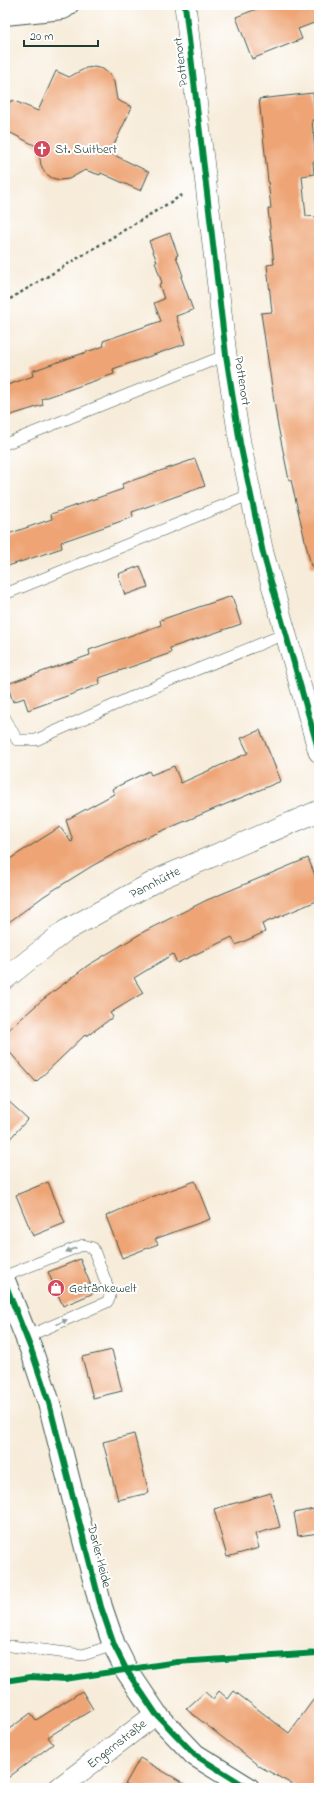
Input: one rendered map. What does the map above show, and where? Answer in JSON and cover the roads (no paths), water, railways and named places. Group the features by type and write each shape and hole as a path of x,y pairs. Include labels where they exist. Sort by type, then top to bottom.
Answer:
{"street":[{"path":"5,14 63,8 66,5"},
{"name":"Pottenort","path":"185,5 226,355 249,495 262,553 319,752"},
{"name":"Pannhütte","path":"5,979 66,931 161,878 319,811"},
{"name":"Darler Heide","path":"5,1283 49,1403 101,1607 114,1645 127,1671 156,1714 195,1755 248,1788"},
{"name":"Engernstraße","path":"59,1788 156,1714"}],"lane":[{"path":"5,444 226,355"},
{"path":"5,594 249,495"},
{"path":"5,719 17,740 36,740 161,684 285,634"},
{"path":"5,1276 84,1245 93,1248 109,1290 110,1297 107,1302 26,1337"},
{"path":"11,1646 83,1655 114,1645"}],"place":[{"name":"St. Suitbert","path":"42,149"},
{"name":"Getränkewelt","path":"56,1288"}]}
